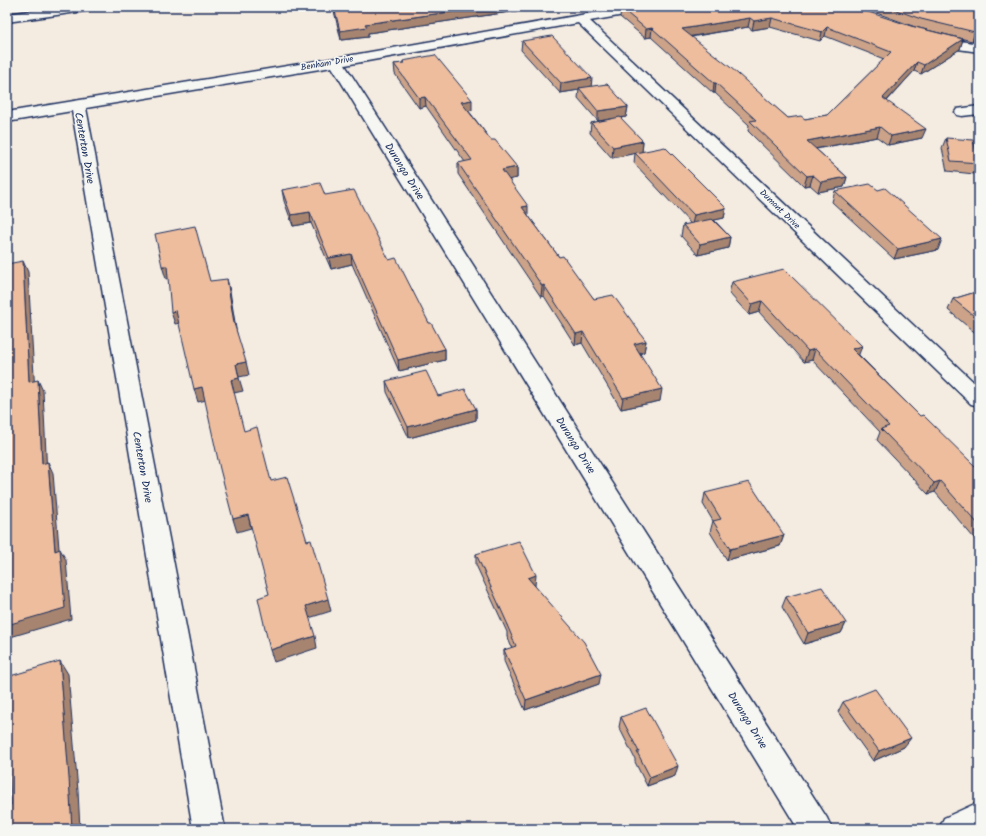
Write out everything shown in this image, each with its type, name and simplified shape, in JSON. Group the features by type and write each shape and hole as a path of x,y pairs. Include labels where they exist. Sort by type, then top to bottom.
{"street":[{"path":"7,18 85,7"},
{"name":"Benham Drive","path":"7,117 336,62 647,7"},
{"name":"Dumont Drive","path":"581,19 979,399"},
{"path":"921,34 958,45 979,48"},
{"name":"Durango Drive","path":"336,62 816,829"},
{"name":"Centerton Drive","path":"78,105 209,829"},
{"path":"962,112 979,110"},
{"path":"955,829 979,818"}],"building":[{"path":"334,7 484,7 365,24 367,27 340,31"},
{"path":"853,7 911,26 963,39 924,65 917,62 883,98 926,129 891,136 880,127 807,141 847,177 821,182 813,175 807,176 750,121 756,120 716,83 714,83 652,28 646,29 621,8","holes":["750,18 754,21 772,18 822,32 827,27 891,52 827,115 805,119 801,116 788,118 730,67 682,29"]},
{"path":"888,7 973,7 979,9 979,29 975,32 921,19"},
{"path":"552,36 592,78 561,83 522,41"},
{"path":"435,55 472,100 461,102 491,140 495,140 517,167 502,170 528,206 522,207 559,257 563,256 594,299 613,295 646,341 634,344 662,389 623,398 583,332 576,334 544,285 542,286 458,163 472,160 425,97 419,98 394,64"},
{"path":"607,84 628,107 598,111 579,88"},
{"path":"620,117 643,141 613,147 591,123"},
{"path":"946,138 973,140 979,163 951,161"},
{"path":"665,147 726,208 694,215 635,153"},
{"path":"320,183 325,195 354,190 389,260 396,258 429,323 431,323 445,349 398,360 351,254 329,258 310,212 291,215 282,190"},
{"path":"870,184 878,190 885,188 942,239 898,249 835,191"},
{"path":"712,219 730,237 700,244 683,225"},
{"path":"195,226 210,281 227,279 234,323 246,362 236,364 239,378 231,380 244,431 257,427 271,481 287,477 307,541 311,540 328,599 306,606 315,636 270,650 258,598 269,594 248,515 233,519 220,469 202,387 194,389 176,311 171,312 167,266 162,266 155,234"},
{"path":"23,261 29,382 38,380 42,464 48,462 55,551 60,549 65,608 7,625 7,563 9,563 7,518 7,264"},
{"path":"784,269 862,346 852,349 920,416 923,415 979,470 979,525 940,481 934,483 881,429 889,426 815,349 808,351 762,301 752,304 732,282"},
{"path":"979,291 979,320 953,299"},
{"path":"426,371 438,396 465,389 476,409 408,427 386,381"},
{"path":"749,482 784,535 730,549 713,521 721,519 705,493"},
{"path":"519,541 536,575 528,578 584,642 601,674 526,700 504,650 516,646 476,554"},
{"path":"822,587 846,623 808,633 786,597"},
{"path":"60,661 72,829 7,829 7,806 11,805 7,677"},
{"path":"875,689 911,738 879,751 843,702"},
{"path":"646,708 678,766 650,777 621,717"}]}
